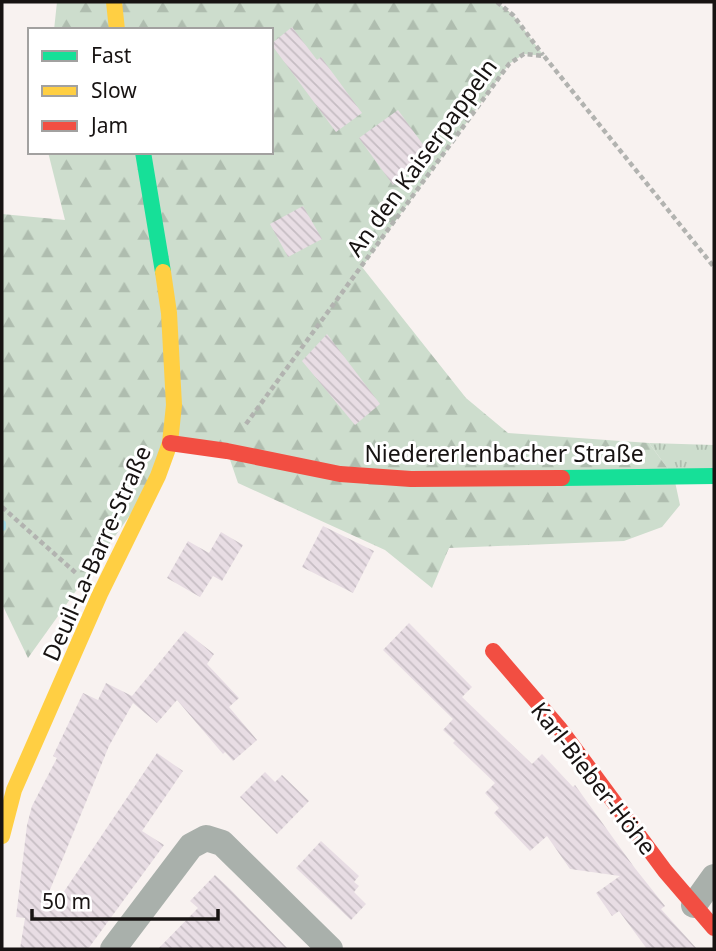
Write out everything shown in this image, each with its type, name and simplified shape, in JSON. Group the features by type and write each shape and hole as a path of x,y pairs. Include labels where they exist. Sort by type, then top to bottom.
{"street":[{"path":"114,2 117,28"},
{"name":"Deuil-La-Barre-Straße","path":"2,836 14,790 100,594 158,476 170,443 174,405 169,313 143,154"},
{"name":"Niedererlenbacher Straße","path":"170,443 227,451 340,474 411,479 714,476"},
{"name":"Karl-Bieber-Höhe","path":"492,651 560,729 665,871 714,928"},
{"path":"113,949 191,846 206,838 222,843 330,949"},
{"path":"694,905 714,877"}],"path":[{"path":"497,2 513,16 714,267"},
{"name":"An den Kaiserpappeln","path":"227,451 509,64 524,54 544,56"},
{"path":"2,507 100,594"}],"green space":[{"path":"57,2 497,2 513,15 544,56 524,54 509,64 362,267 466,398 508,433 649,443 674,477 680,505 662,527 624,541 449,548 432,588 385,550 238,483 227,451 170,443 158,476 28,658 2,604 2,214 65,220 48,154 273,154 273,28 54,28"},
{"path":"649,443 714,445 714,476 674,477"}],"building":[{"path":"292,27 317,60 321,57 362,113 336,132 273,47 273,42"},
{"path":"398,110 432,157 393,185 359,138"},
{"path":"303,206 322,239 288,257 270,224"},
{"path":"327,334 380,404 355,425 302,361"},
{"path":"323,526 374,551 353,593 302,567"},
{"path":"221,532 243,545 222,581 213,576 200,597 167,578 188,541 209,553"},
{"path":"409,623 472,687 462,697 532,764 542,754 573,787 575,785 665,906 661,909 697,949 647,949 619,911 612,916 596,893 620,876 570,869 547,836 530,851 494,813 499,808 485,793 495,783 443,730 453,719 383,650"},
{"path":"185,631 214,654 207,664 239,698 229,707 257,740 233,761 225,752 223,754 177,700 157,723 133,703 109,746 47,897 57,902 157,753 183,771 142,831 164,845 88,949 20,949 25,918 16,917 27,825 32,806 57,758 53,756 83,693 98,700 106,683 132,696"},
{"path":"265,772 275,782 282,775 309,801 277,834 240,797"},
{"path":"321,841 359,876 354,882 359,886 354,892 366,904 351,920 296,868"},
{"path":"215,875 288,949 158,949 198,908 190,901"}],"traffic: fast":[{"path":"143,154 163,272"},
{"path":"562,478 714,476"}],"traffic: slow":[{"path":"114,2 117,28"},
{"path":"2,836 14,790 100,594 158,476 170,443 174,405 169,313 163,272"}],"traffic: jam":[{"path":"170,443 227,451 340,474 411,479 562,478"},
{"path":"493,651 560,729 665,871 714,928"}]}
